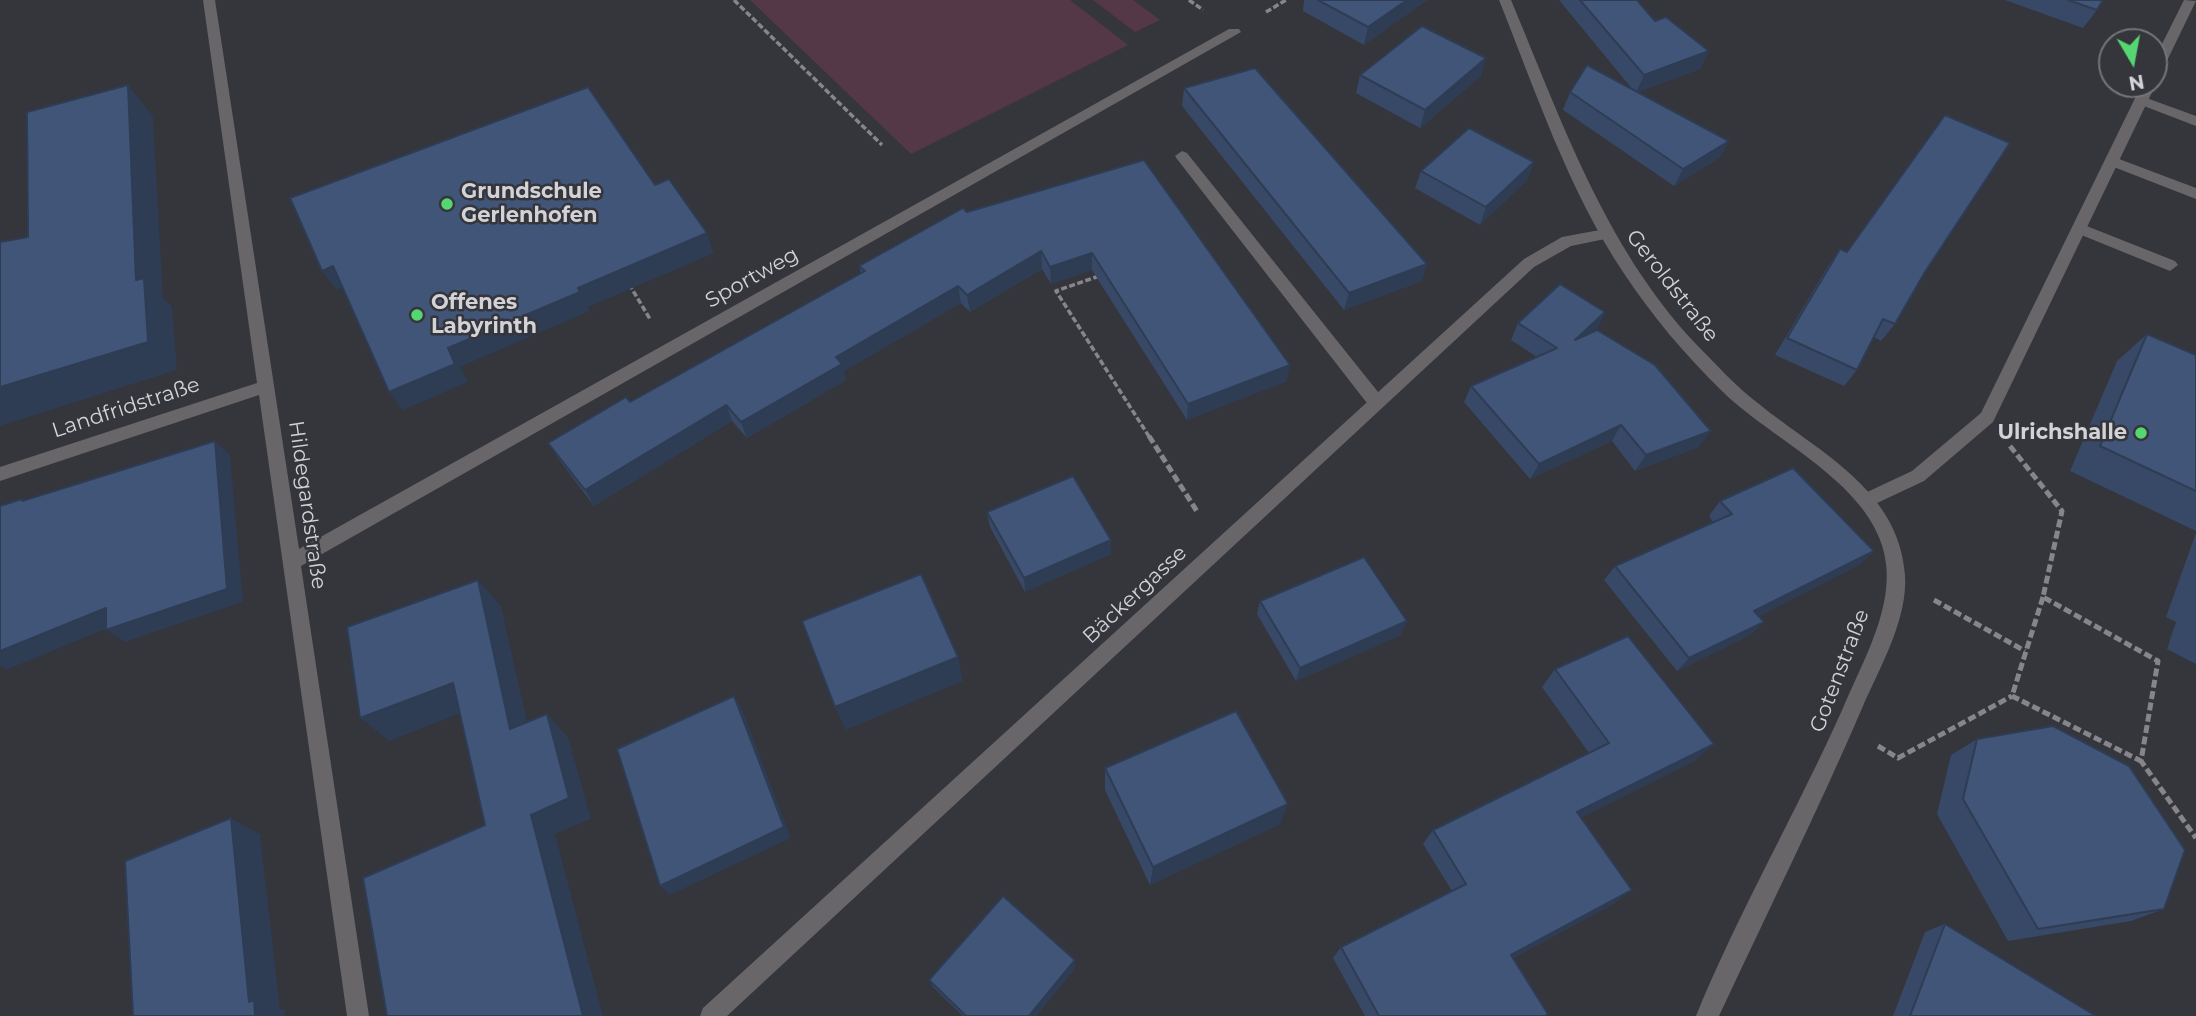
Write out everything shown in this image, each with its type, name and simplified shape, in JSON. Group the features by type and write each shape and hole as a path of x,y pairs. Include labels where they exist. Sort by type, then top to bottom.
{"street":[{"name":"Hildegardstraße","path":"209,0 358,1016"},
{"name":"Geroldstraße","path":"1505,0 1605,234 1632,274 1684,341 1751,408 1869,499"},
{"path":"2168,45 2190,0"},
{"name":"Sportweg","path":"292,562 1234,32"},
{"path":"1869,499 1918,476 1987,418 2141,100 2196,121"},
{"path":"1182,156 1377,402"},
{"path":"2111,161 2196,194"},
{"path":"2079,228 2170,265"},
{"name":"Bäckergasse","path":"711,1016 1529,263 1567,241 1605,234"},
{"name":"Landfridstraße","path":"0,474 267,386"},
{"name":"Gotenstraße","path":"1707,1016 1844,727 1883,636 1896,578 1886,527 1869,499"}],"path":[{"path":"734,0 882,145"},
{"path":"1107,273 1056,291 1220,547"},
{"path":"625,278 668,350"},
{"path":"1844,727 1898,758 2012,696 2043,597 2062,511 1987,418"},
{"path":"1896,578 2025,651"},
{"path":"2043,597 2158,661 2141,761"},
{"path":"2012,696 2141,761 2196,838"}],"shaded area":[{"path":"750,0 1070,0 1128,45 911,154"},
{"path":"1093,0 1133,0 1160,20 1135,32"}],"building":[{"path":"1318,0 1407,0 1368,27"},
{"path":"1580,0 1637,0 1655,21 1666,17 1709,51 1644,75"},
{"path":"2068,0 2103,0 2097,10"},
{"path":"1422,26 1486,58 1425,110 1360,75"},
{"path":"1587,65 1729,141 1683,169 1570,92"},
{"path":"1255,68 1427,264 1349,293 1184,88"},
{"path":"128,85 136,280 144,278 148,342 0,387 0,242 28,237 27,112"},
{"path":"588,87 655,185 669,179 707,233 578,288 580,292 448,348 455,364 389,392 333,266 322,271 290,198"},
{"path":"1945,115 2010,143 1925,272 1895,324 1883,319 1857,370 1787,338 1840,249 1847,252"},
{"path":"1469,128 1534,162 1486,207 1421,171"},
{"path":"1144,160 1290,365 1188,404 1092,253 1050,267 1041,251 967,295 958,286 836,357 842,364 741,422 726,405 585,490 548,443 626,397 630,402 865,271 859,266 963,208 967,212"},
{"path":"1560,284 1605,312 1575,340 1597,330 1655,365 1711,431 1646,455 1621,425 1539,464 1471,386 1557,348 1518,323"},
{"path":"2147,334 2196,355 2196,491 2100,446"},
{"path":"215,441 227,589 106,630 106,608 0,651 0,506"},
{"path":"1793,468 1874,551 1754,611 1764,622 1689,658 1615,566 1732,514 1720,501"},
{"path":"1073,476 1111,540 1024,578 987,512"},
{"path":"1364,557 1407,621 1300,668 1260,601"},
{"path":"921,574 958,657 835,707 802,621"},
{"path":"478,580 510,729 547,714 569,798 531,815 583,1016 387,1016 363,878 485,825 453,683 360,718 347,627"},
{"path":"1628,636 1714,744 1577,812 1632,890 1511,955 1548,1014 1545,1016 1379,1016 1341,947 1466,884 1433,830 1609,743 1555,669"},
{"path":"734,696 784,827 660,886 617,749"},
{"path":"1236,711 1288,804 1153,867 1105,768"},
{"path":"2053,726 2129,766 2185,850 2164,909 2038,929 1963,799 1977,739"},
{"path":"231,818 249,1002 254,1000 255,1016 133,1016 125,861"},
{"path":"1003,896 1075,960 1029,1016 966,1016 929,980"},
{"path":"1945,924 2096,1016 1910,1016"}],"place":[{"name":"Grundschule Gerlenhofen","path":"447,204"},
{"name":"Offenes Labyrinth","path":"417,315"},
{"name":"Ulrichshalle","path":"2141,433"}]}
